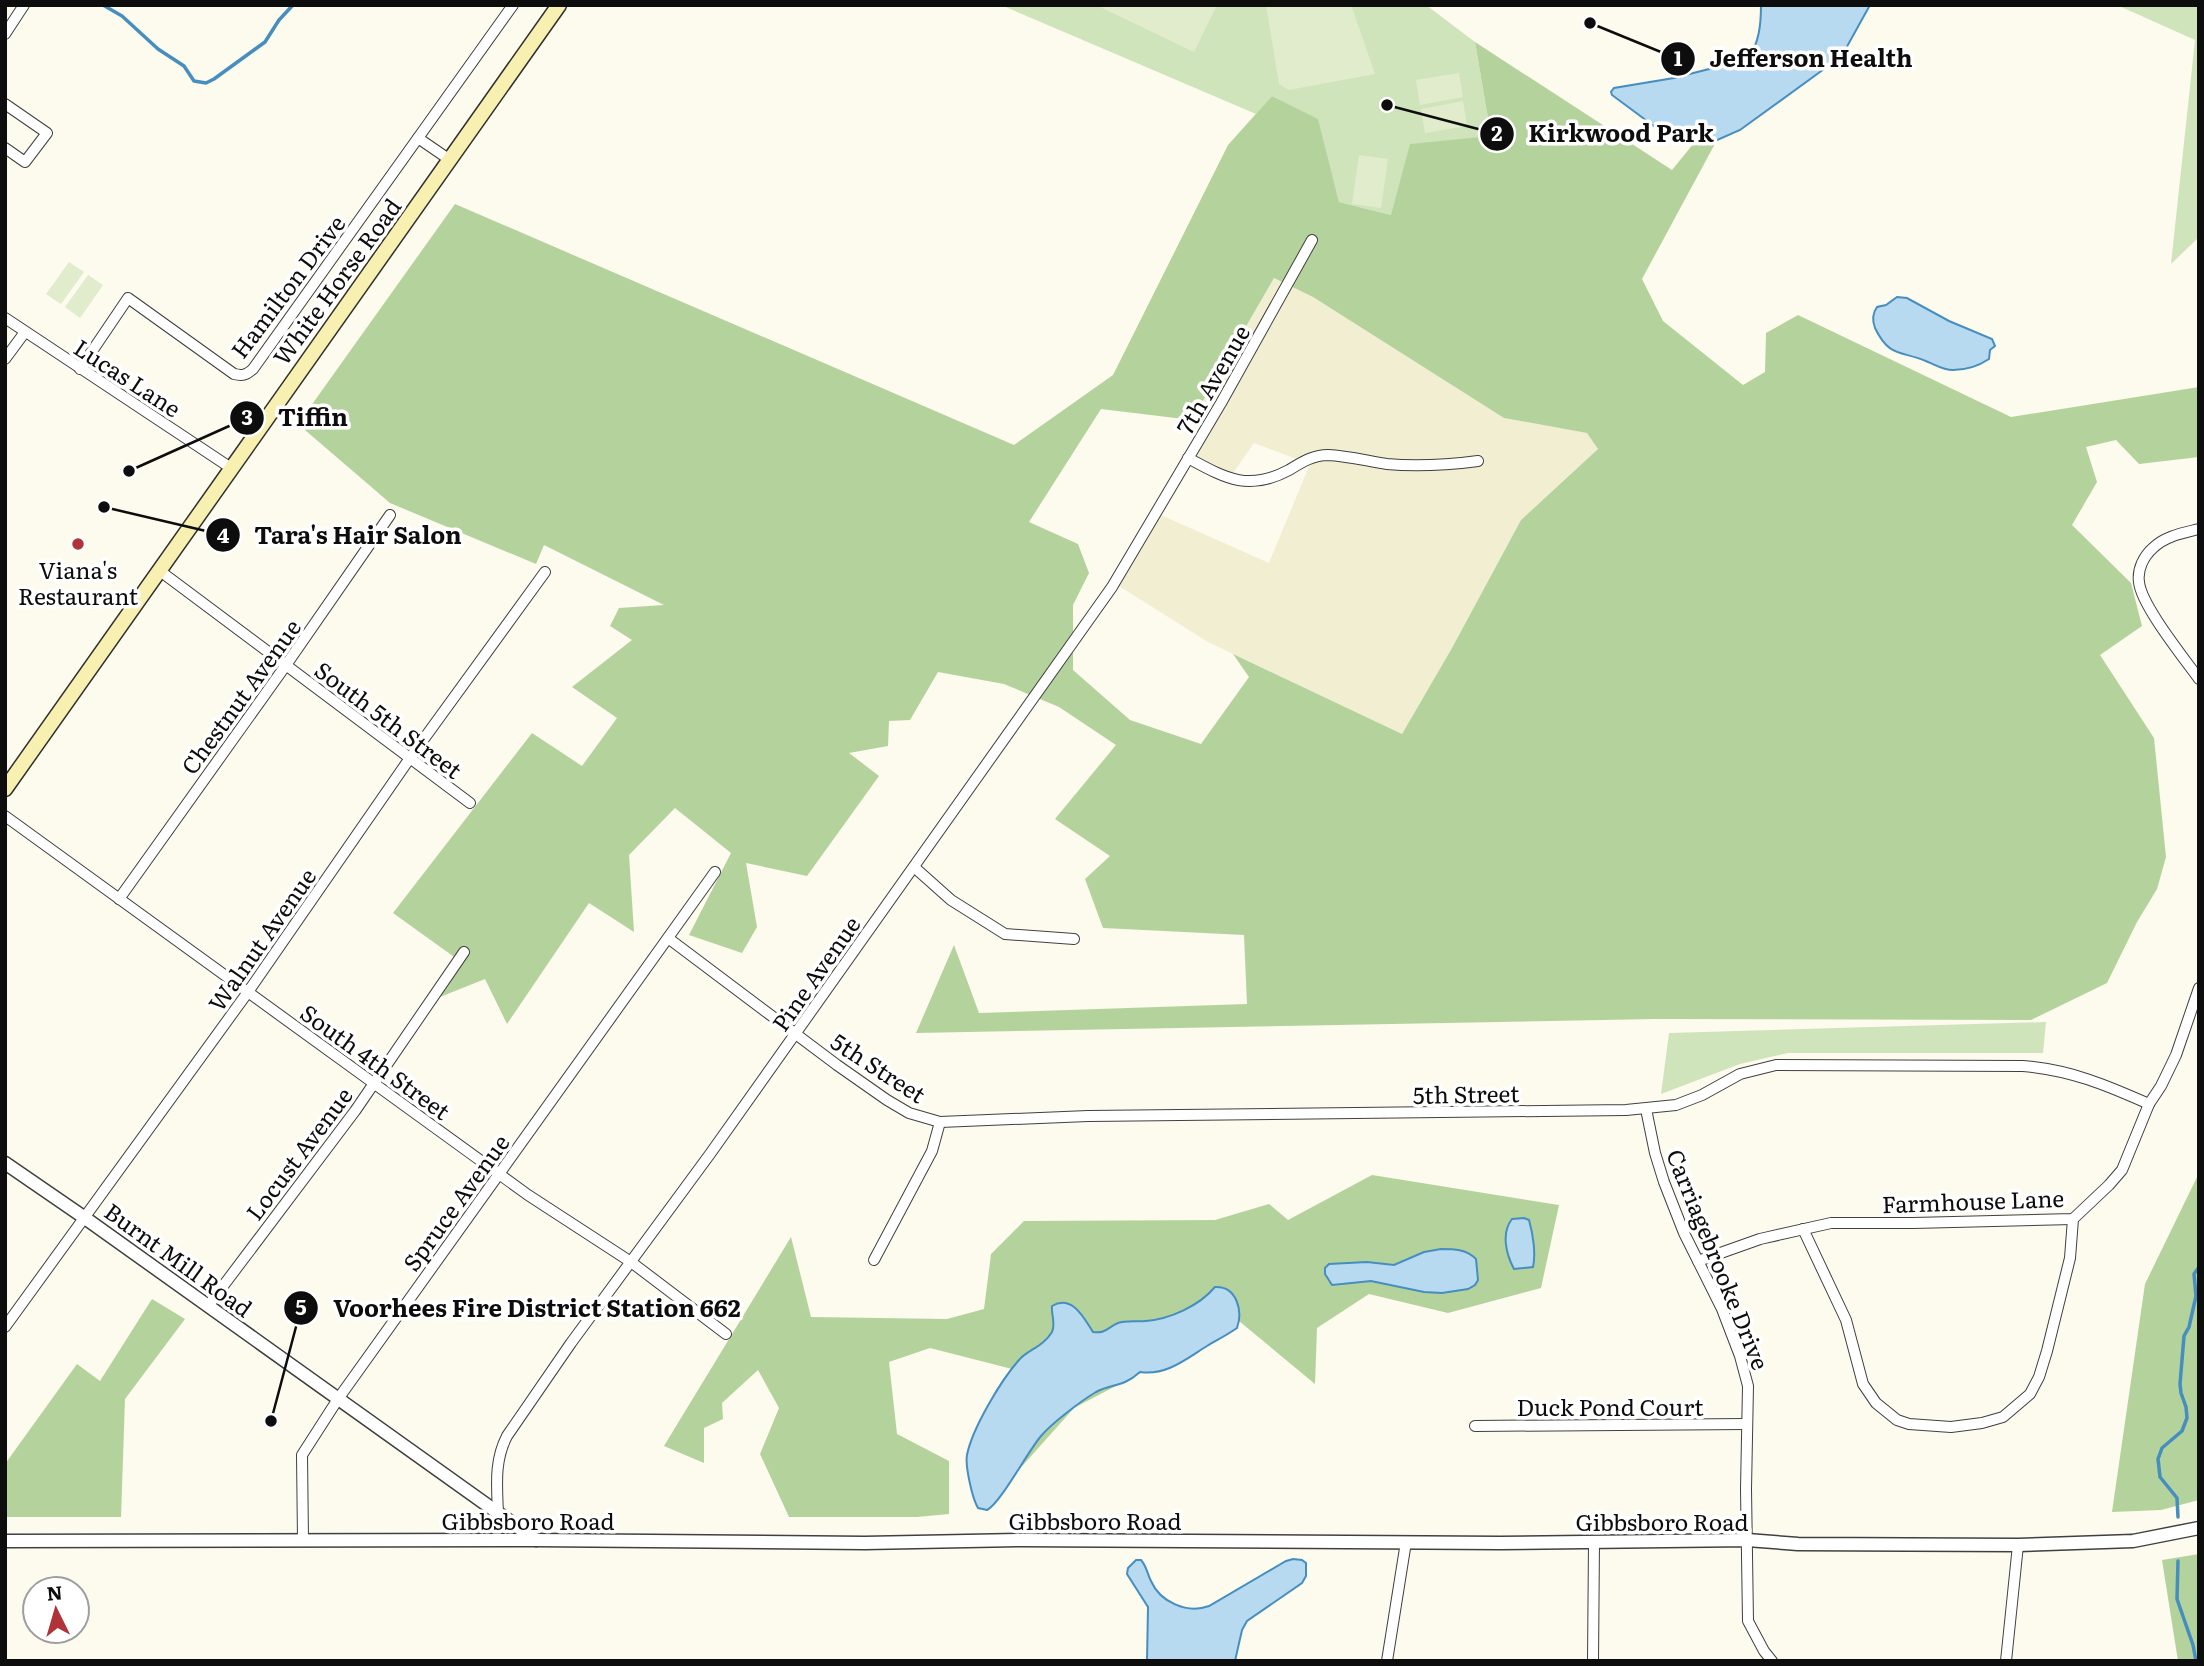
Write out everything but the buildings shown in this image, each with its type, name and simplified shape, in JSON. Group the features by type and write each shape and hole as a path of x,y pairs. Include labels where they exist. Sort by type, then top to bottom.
{"main road":[{"name":"White Horse Road","path":"5,789 559,5"}],"street":[{"path":"5,34 24,5"},
{"name":"Hamilton Drive","path":"80,369 128,298 234,374 241,376 253,369 513,5"},
{"path":"5,104 47,133 25,162 5,148"},
{"path":"418,138 450,160"},
{"name":"7th Avenue","path":"1312,240 1188,458 1223,477 1247,481 1277,476 1314,456 1330,455 1430,467 1478,461"},
{"name":"Lucas Lane","path":"5,318 231,468"},
{"path":"5,359 25,332"},
{"name":"Pine Avenue","path":"498,1514 496,1473 503,1443 571,1343 796,1033 1112,587 1188,458"},
{"name":"Chestnut Avenue","path":"119,899 390,515"},
{"path":"2199,529 2175,536 2153,548 2138,571 2139,584 2146,600 2199,679"},
{"path":"160,571 286,666"},
{"name":"Walnut Avenue","path":"5,1327 248,992 410,758 545,572"},
{"name":"South 5th Street","path":"286,666 470,803"},
{"name":"South 4th Street","path":"5,816 528,1195 631,1262 726,1335"},
{"path":"914,867 951,900 1005,934 1074,939"},
{"name":"Spruce Avenue","path":"303,1540 302,1455 338,1399 715,872"},
{"path":"668,938 796,1033"},
{"name":"Locust Avenue","path":"208,1306 374,1083 464,952"},
{"name":"Farmhouse Lane","path":"1698,1261 1750,1242 1831,1223 2073,1219 2122,1170 2149,1104 2176,1055 2199,988"},
{"name":"5th Street","path":"796,1033 887,1100 916,1116 940,1122 1088,1116 1646,1109 1676,1105 1702,1095 1740,1073 1776,1065 2050,1068 2102,1083 2149,1104"},
{"name":"Carriagebrooke Drive","path":"1646,1109 1664,1182 1684,1233 1722,1309 1748,1385 1748,1621 1772,1661"},
{"path":"874,1260 932,1151 940,1122"},
{"name":"Burnt Mill Road","path":"5,1163 85,1217 536,1540"},
{"path":"1803,1228 1846,1320 1863,1384 1876,1403 1897,1420 1909,1424 1951,1427 1983,1423 2003,1417 2030,1394 2039,1377 2054,1324 2070,1258 2073,1219"},
{"name":"Duck Pond Court","path":"1475,1426 1746,1424"},
{"name":"Gibbsboro Road","path":"5,1541 1747,1540 1798,1544 2018,1545 2133,1541 2199,1528"},
{"path":"1387,1661 1406,1542"},
{"path":"1593,1661 1594,1542"},
{"path":"2006,1661 2018,1545"}],"shaded area":[{"path":"1274,278 1313,297 1504,418 1588,433 1598,449 1521,520 1402,734 1208,642 1111,581 1154,512 1269,563 1310,464 1254,443 1231,476 1188,455 1204,429 1192,420"}],"green space":[{"path":"1001,5 1426,5 1475,42 1491,136 1391,215 1339,202 1317,119 1272,96 1256,114"},
{"path":"1096,5 1217,5 1194,52"},
{"path":"1266,5 1351,5 1375,74 1289,90 1279,84"},
{"path":"2117,5 2199,5 2199,237 2171,264 2195,40"},
{"path":"1475,42 1672,170 1694,143 1717,140 1642,279 1663,321 1743,385 1765,372 1766,333 1798,315 2011,417 2199,387 2199,457 2139,464 2116,440 2086,447 2097,482 2072,525 2131,583 2142,626 2100,655 2154,738 2166,857 2157,889 2137,922 2107,983 2031,1020 1654,1019 916,1033 954,945 979,1013 1247,1004 1244,935 1103,928 1085,879 1110,856 1055,819 1116,745 1059,707 1004,684 938,672 910,720 889,721 888,746 849,753 879,776 807,876 746,863 757,927 742,953 689,935 731,853 675,808 629,855 634,932 589,903 507,1024 485,979 440,997 457,959 393,913 532,733 582,766 617,718 572,687 632,640 610,626 619,608 664,605 544,545 536,564 390,503 298,424 455,204 1014,445 1113,375 1228,145 1272,96 1318,119 1339,202 1391,215 1410,144 1491,136","holes":["1274,278 1313,297 1504,418 1587,433 1598,449 1521,520 1402,734 1233,654 1249,677 1201,744 1130,720 1073,670 1073,605 1089,573 1078,544 1029,522 1101,409 1192,420"]},
{"path":"1459,73 1463,97 1420,105 1416,80"},
{"path":"1463,101 1467,126 1425,133 1421,109"},
{"path":"1359,155 1388,159 1381,208 1352,204"},
{"path":"69,262 84,272 61,304 46,294"},
{"path":"88,275 103,285 80,318 65,307"},
{"path":"2046,1022 2043,1053 1788,1053 1740,1064 1661,1094 1669,1033"},
{"path":"2199,1173 2199,1500 2161,1510 2112,1512 2145,1284"},
{"path":"1372,1175 1559,1205 1541,1288 1448,1313 1369,1294 1317,1328 1315,1384 1239,1321 1074,1408 983,1510 966,1456 1012,1369 930,1348 889,1362 897,1434 949,1461 949,1514 917,1517 789,1517 760,1454 779,1408 758,1370 722,1403 723,1419 704,1428 704,1463 664,1446 791,1237 811,1317 947,1319 984,1309 991,1254 1024,1221 1215,1220 1269,1204 1288,1220"},
{"path":"152,1299 185,1319 125,1399 121,1517 5,1517 5,1464 77,1364 100,1381"},
{"path":"2199,1554 2199,1661 2178,1661 2162,1560"}],"water":[{"path":"1761,5 1870,5 1844,52 1835,61 1740,130 1715,141 1674,141 1612,95 1614,88 1674,78 1748,59 1759,34"},
{"path":"1897,297 1907,298 1949,321 1992,339 1995,346 1990,350 1989,359 1972,367 1949,370 1897,352 1886,345 1875,328 1874,312 1877,307 1886,305"},
{"path":"1512,1219 1529,1220 1532,1231 1533,1267 1514,1269 1507,1250 1507,1231"},
{"path":"1441,1249 1464,1251 1476,1259 1478,1280 1475,1285 1468,1289 1442,1293 1424,1292 1371,1281 1332,1285 1325,1274 1325,1268 1329,1264 1367,1262 1394,1265 1424,1252"},
{"path":"1215,1287 1229,1291 1237,1301 1237,1328 1167,1369 1140,1372 1128,1381 1102,1389 1083,1401 1041,1436 993,1506 987,1510 978,1508 967,1466 970,1444 988,1405 1012,1369 1052,1332 1052,1306 1059,1303 1071,1305 1077,1309 1093,1332 1101,1332 1121,1322 1155,1320 1174,1314 1192,1306"},
{"path":"1293,1559 1306,1563 1306,1576 1302,1583 1247,1621 1242,1630 1235,1661 1147,1661 1148,1607 1127,1574 1128,1568 1136,1560 1141,1560 1161,1595 1183,1607 1201,1608"}],"waterway":[{"path":"103,5 122,16 158,49 184,66 194,81 206,83 265,42 279,20 293,5"},
{"path":"2178,1517 2177,1498 2160,1477 2158,1459 2162,1448 2182,1431 2187,1418 2180,1384 2184,1336 2189,1327 2196,1296 2194,1274 2199,1267"},
{"path":"2178,1561 2177,1599 2196,1661"}],"place":[{"name":"Jefferson Health","path":"1590,23"},
{"name":"Kirkwood Park","path":"1387,105"},
{"name":"Tiffin","path":"129,471"},
{"name":"Tara's Hair Salon","path":"104,507"},
{"name":"Viana's Restaurant","path":"78,544"},
{"name":"Voorhees Fire District Station 662","path":"271,1421"}]}
